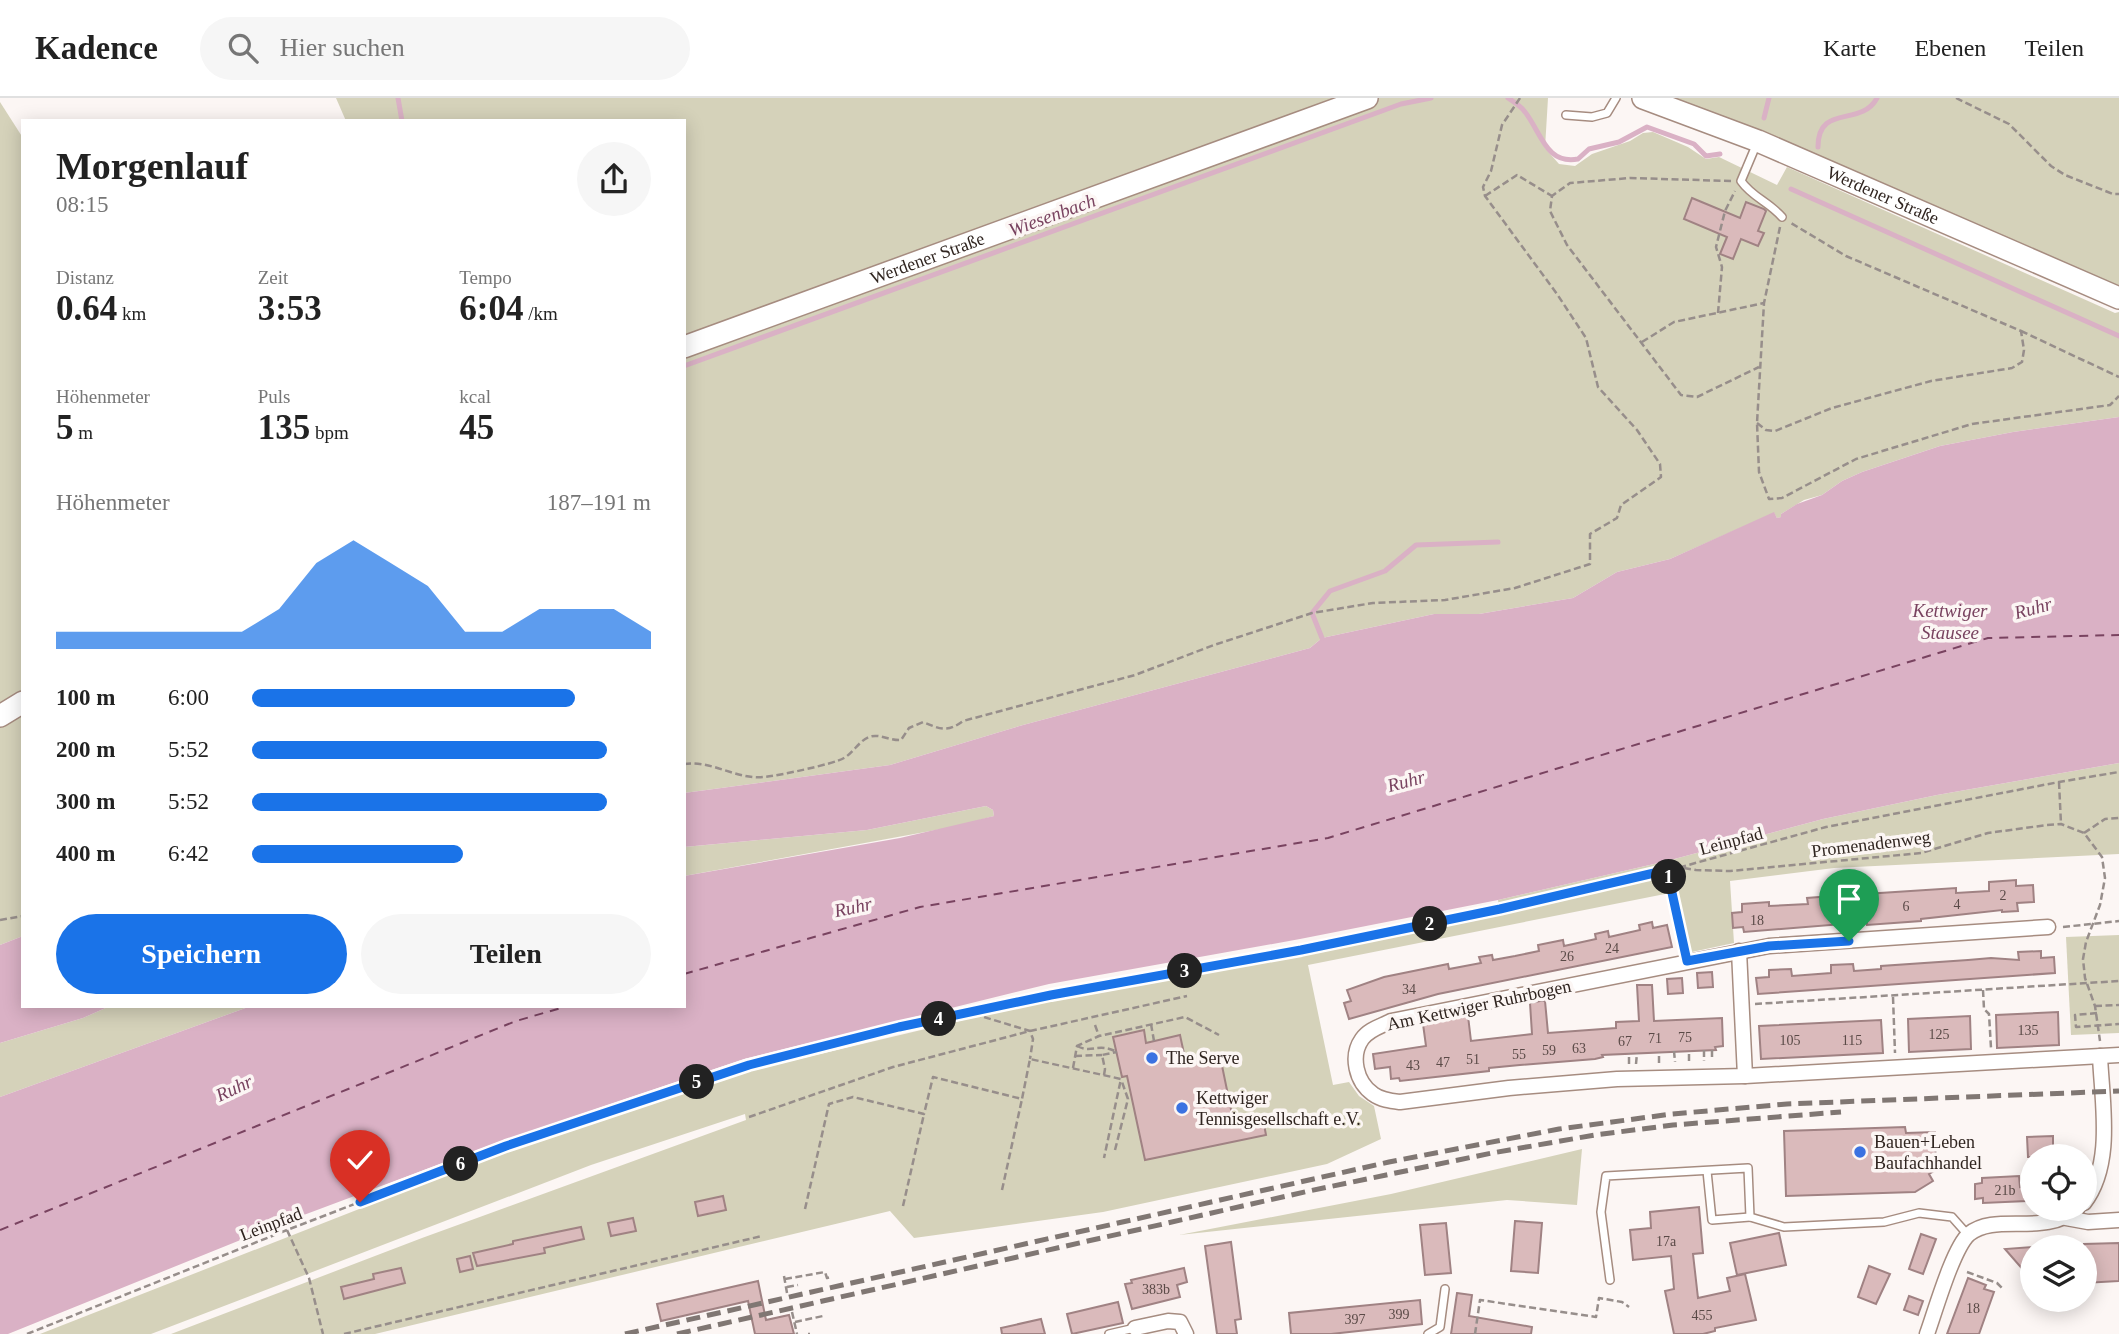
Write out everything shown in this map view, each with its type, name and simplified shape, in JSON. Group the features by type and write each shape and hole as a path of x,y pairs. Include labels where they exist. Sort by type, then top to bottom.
{"main road":[{"name":"Werdener Straße","path":"686,346 1367,98"},
{"name":"Werdener Straße","path":"1643,98 1758,141 2119,298"},
{"path":"0,716 21,703"}],"street":[{"name":"Am Kettwiger Ruhrbogen","path":"2048,927 1769,946 1391,1021 1370,1031 1362,1039 1355,1054 1357,1073 1372,1094 1384,1100 1400,1102 1592,1081 1745,1076 2119,1055"},
{"path":"1738,951 1745,1076"},
{"path":"2097,1182 2102,1164 2100,1056"},
{"path":"2086,1221 2119,1220"},
{"path":"1927,1334 1958,1249 1968,1235 1982,1228 2046,1224 2054,1221"},
{"path":"1135,1328 1168,1321 1180,1322 1186,1334"}],"lane":[{"path":"1566,115 1592,117 1607,113 1616,98"},
{"path":"1758,141 1741,181 1750,194 1772,206 1782,217"},
{"path":"1610,1280 1601,1212 1606,1176 1748,1168 1750,1217"},
{"path":"1707,1171 1712,1220 1750,1217 1784,1227 1884,1222 1919,1213 1952,1217 1968,1235"},
{"path":"1428,1334 1440,1327 1445,1289"},
{"path":"1109,1334 1135,1328"}],"path":[{"path":"686,764 697,762 762,778 785,773 843,759 868,737 901,740 909,728 923,722 942,729 953,728 963,721 1135,675 1311,613 1373,603 1445,600 1515,588 1590,564 1590,534 1617,518 1621,505 1661,477 1660,464 1637,430 1598,387 1586,338 1558,294 1485,196 1483,187 1491,171 1502,125 1520,98"},
{"path":"1956,98 2009,124 2051,166 2065,175 2119,194"},
{"path":"1485,196 1517,175 1552,196"},
{"path":"1718,313 1722,267 1716,247 1725,211 1741,181 1618,179 1570,183 1552,196 1550,211 1567,245 1681,395 1697,397 1759,367"},
{"path":"2119,377 2021,331 1846,256 1782,217 1764,303 1759,367 1759,472 1769,499 1782,498 1856,459 1972,424 2110,405 2119,396"},
{"path":"1642,343 1674,322 1764,303"},
{"path":"1757,423 1766,430 1775,431 1832,408 1931,381 2012,368 2022,362 2024,350 2021,331"},
{"name":"Leinpfad","path":"27,1334 506,1146 749,1065 899,1027 1051,995 1301,950 1500,909 1681,867 1826,827 2119,772"},
{"path":"2059,782 2061,824 2084,833 2096,847 2104,865 2104,891 2083,959 2087,984 2097,1013 2099,1035"},
{"path":"2084,833 2105,820 2119,818"},
{"name":"Promenadenweg","path":"1681,867 1730,871 1905,855 1937,849 1987,833 2061,824"},
{"path":"1667,870 1687,961"},
{"path":"0,920 21,916"},
{"path":"2048,927 2119,921"},
{"path":"1741,1005 2119,981"},
{"path":"1983,990 1984,1009 1989,1014 1991,1045"},
{"path":"749,1117 893,1067 1030,1031 1187,996"},
{"path":"1893,997 1895,1068"},
{"path":"2095,1006 2119,1005"},
{"path":"971,1013 1030,1031"},
{"path":"2097,1013 2075,1015 2076,1027 2119,1024"},
{"path":"1077,1046 1099,1036 1185,1017 1219,1035"},
{"path":"1151,1024 1154,1041"},
{"path":"1096,1025 1099,1036"},
{"path":"1002,1190 1030,1059 1030,1031"},
{"path":"1075,1056 1117,1052 1105,1046 1085,1049 1077,1046"},
{"path":"1073,1068 1077,1046"},
{"path":"1102,1055 1104,1075"},
{"path":"1030,1059 1121,1079"},
{"path":"903,1206 933,1077 1022,1099"},
{"path":"1115,1150 1128,1099 1121,1079"},
{"path":"1104,1158 1121,1079"},
{"path":"805,1209 829,1104 853,1097 924,1114"},
{"path":"287,1230 309,1278 323,1334"},
{"path":"344,1334 762,1236"},
{"path":"787,1293 784,1278 825,1272 827,1278 831,1278"},
{"path":"1967,1272 1997,1283 2004,1290"},
{"path":"786,1287 798,1285"},
{"path":"1475,1334 1480,1300 1596,1317 1600,1298 1622,1302 1629,1307"},
{"path":"792,1312 797,1334"},
{"path":"795,1322 823,1316"}],"shaded area":[{"path":"336,98 1548,98 1545,148 1559,164 1575,166 1592,154 1630,141 1643,133 1653,132 1688,147 1706,159 1719,157 1777,185 1787,167 2115,313 2119,312 2119,417 2013,432 1940,446 1862,472 1842,481 1822,495 1804,500 1781,514 1782,517 1777,518 1774,513 1670,559 1617,572 1573,598 1479,614 1434,614 1322,638 1310,648 1023,725 890,765 686,793 686,351 1047,205 686,334 686,119 345,119"},
{"path":"1650,98 2119,98 2119,294"},
{"path":"0,102 21,135 21,693 0,705"},
{"path":"21,714 21,937 0,945 0,727"},
{"path":"2119,763 2119,854 1834,868 1730,881 1734,943 1687,953 1675,892 1308,965 1333,1085 1349,1082 1359,1096 1374,1106 1381,1139 1327,1164 1103,1212 914,1238 890,1211 375,1334 171,1334 422,1238 746,1120 745,1114 591,1165 151,1334 40,1334 507,1151 752,1070 1052,999 1461,923 1500,913 1498,900 1667,861 1823,819 1937,795"},
{"path":"986,806 993,810 994,816 958,826 686,876 686,847 867,830"},
{"path":"2119,935 2119,1033 2071,1035 2066,937"},
{"path":"106,1008 245,1008 0,1097 0,1043 83,1018"},
{"path":"1582,1149 1577,1205 1507,1200 1179,1235 1391,1194"}],"water":[{"name":"Kettwiger Stausee","path":"2119,417 2119,763 1937,795 1823,819 1667,861 1498,900 1049,984 744,1059 504,1140 285,1222 8,1334 0,1334 0,1097 245,1008 686,1008 686,876 900,838 994,816 993,810 986,806 867,830 686,847 686,793 890,765 1023,725 1310,648 1322,638 1434,614 1479,614 1573,598 1617,572 1670,559 1774,512 1777,518 1781,517 1781,514 1797,504 1822,495 1842,481 1862,472 1940,446 2013,432"},
{"path":"21,937 21,1008 106,1008 83,1018 0,1043 0,945"}],"building":[{"path":"1692,198 1740,218 1746,202 1764,209 1766,211 1758,231 1764,233 1758,246 1741,239 1733,259 1720,254 1727,237 1684,219"},
{"path":"2016,880 2016,886 2033,885 2034,902 2017,903 2018,911 2002,910 1867,925 1867,922 1744,932 1743,927 1733,928 1732,913 1742,912 1742,904 1808,904 1807,898 1832,896 1833,902 1865,900 1865,894 1956,888 1956,893 1989,891 1989,882"},
{"path":"1652,922 1653,928 1667,925 1672,947 1438,994 1349,1019 1344,1003 1351,1001 1347,990 1384,977 1448,964 1449,969 1481,963 1479,957 1492,955 1493,960 1515,956 1539,951 1538,945 1563,940 1564,946 1596,939 1595,934 1608,931 1609,937 1640,930 1639,925"},
{"path":"2041,951 2041,958 2054,957 2055,973 1758,994 1756,978 1769,977 1769,970 1791,969 1792,976 1831,973 1831,965 1853,964 1854,971 1881,969 1881,966 1991,958 2019,960 2018,952"},
{"path":"1712,972 1713,987 1698,988 1697,973"},
{"path":"1682,978 1683,993 1668,994 1667,979"},
{"path":"1637,985 1652,985 1654,1021 1722,1018 1723,1046 1715,1047 1716,1050 1602,1055 1603,1057 1595,1059 1489,1068 1489,1071 1400,1081 1399,1078 1391,1079 1390,1067 1375,1069 1373,1054 1426,1046 1423,1024 1468,1016 1471,1041 1532,1034 1530,1003 1540,1001 1545,1001 1548,1033 1616,1028 1616,1022 1639,1021"},
{"path":"2058,1012 2059,1045 1997,1048 1996,1015"},
{"path":"1970,1016 1971,1049 1909,1052 1908,1019"},
{"path":"1881,1020 1883,1053 1761,1059 1759,1026"},
{"name":"Kettwiger Tennisgesellschaft e.V.","path":"1144,1030 1146,1043 1180,1035 1186,1063 1220,1056 1234,1124 1263,1119 1266,1135 1145,1160 1127,1076 1122,1077 1113,1037"},
{"name":"Bauen+Leben Baufachhandel","path":"1905,1127 1906,1133 1935,1132 1936,1170 1929,1174 1933,1181 1915,1192 1786,1196 1784,1131"},
{"path":"2053,1136 2053,1144 2027,1144 2027,1137"},
{"path":"2019,1176 2020,1201 1983,1203 1983,1198 1975,1199 1975,1184 1982,1183 1982,1178"},
{"path":"723,1196 726,1210 698,1216 695,1202"},
{"path":"1699,1207 1703,1253 1693,1254 1698,1298 1730,1291 1727,1278 1745,1274 1756,1320 1715,1328 1715,1331 1703,1334 1674,1334 1665,1291 1674,1289 1671,1256 1633,1260 1630,1230 1651,1228 1650,1212"},
{"path":"633,1218 636,1231 611,1236 608,1223"},
{"path":"1515,1221 1542,1223 1538,1273 1511,1271"},
{"path":"1446,1223 1451,1273 1425,1275 1420,1225"},
{"path":"581,1227 584,1239 544,1248 545,1253 477,1266 473,1253 513,1244 513,1241"},
{"path":"1779,1233 1786,1265 1737,1275 1730,1243"},
{"path":"1921,1234 1936,1239 1923,1274 1909,1269"},
{"path":"1231,1242 1241,1319 1235,1320 1237,1334 1217,1334 1205,1246"},
{"path":"2119,1243 2119,1281 2097,1282 2097,1244"},
{"path":"2020,1248 2020,1266 2005,1249"},
{"path":"470,1256 473,1269 460,1272 457,1259"},
{"path":"1869,1266 1890,1274 1876,1304 1858,1297"},
{"path":"401,1268 405,1283 344,1299 341,1287 374,1279 373,1274"},
{"path":"1184,1268 1187,1282 1177,1285 1180,1297 1132,1309 1125,1284 1132,1283 1131,1280"},
{"path":"1968,1278 1986,1285 1984,1289 1994,1292 1979,1334 1947,1334"},
{"path":"758,1281 766,1320 789,1315 794,1334 755,1334 748,1301 661,1321 657,1304"},
{"path":"1457,1293 1472,1295 1469,1316 1532,1327 1531,1334 1451,1334"},
{"path":"1909,1296 1923,1301 1918,1315 1904,1310"},
{"path":"1420,1300 1422,1324 1331,1334 1291,1334 1289,1313"},
{"path":"1118,1302 1123,1323 1072,1334 1067,1314"},
{"path":"1041,1319 1045,1334 1002,1334 1001,1328"}],"waterway":[{"name":"Wiesenbach","path":"398,98 402,119"},
{"name":"Wiesenbach","path":"686,365 1401,104 1431,98"},
{"path":"1508,98 1531,120 1551,152 1567,160 1578,159 1589,149 1619,142 1647,127 1694,144 1706,156 1720,154"},
{"path":"1764,118 1769,98"},
{"path":"1818,147 1820,133 1825,125 1832,120 1861,112 1870,107 1877,98"},
{"path":"1791,189 2119,336"},
{"path":"1322,638 1312,613 1330,591 1385,571 1416,545 1498,542"}],"ferry route":[{"path":"686,973 920,907 1328,838 1988,638 2119,635"},
{"path":"0,1230 516,1021 561,1008"}],"railway":[{"path":"625,1334 1389,1162 1559,1129 1672,1114 1787,1104 2119,1091"},
{"path":"677,1334 1309,1191 1492,1153 1673,1125 1841,1112"}],"place":[{"name":"The Serve","path":"1152,1058"},
{"name":"Kettwiger Tennisgesellschaft e.V.","path":"1182,1108"},
{"name":"Bauen+Leben Baufachhandel","path":"1860,1152"}],"route":[{"path":"360,1202 506,1146 749,1065 899,1027 1051,995 1301,950 1500,909 1667,870 1687,961 1769,946 1849,941"}],"water label":[{"name":"Ruhr","path":"2033,608"},
{"name":"Ruhr","path":"1406,781"},
{"name":"Ruhr","path":"853,907"},
{"name":"Ruhr","path":"234,1088"}]}
